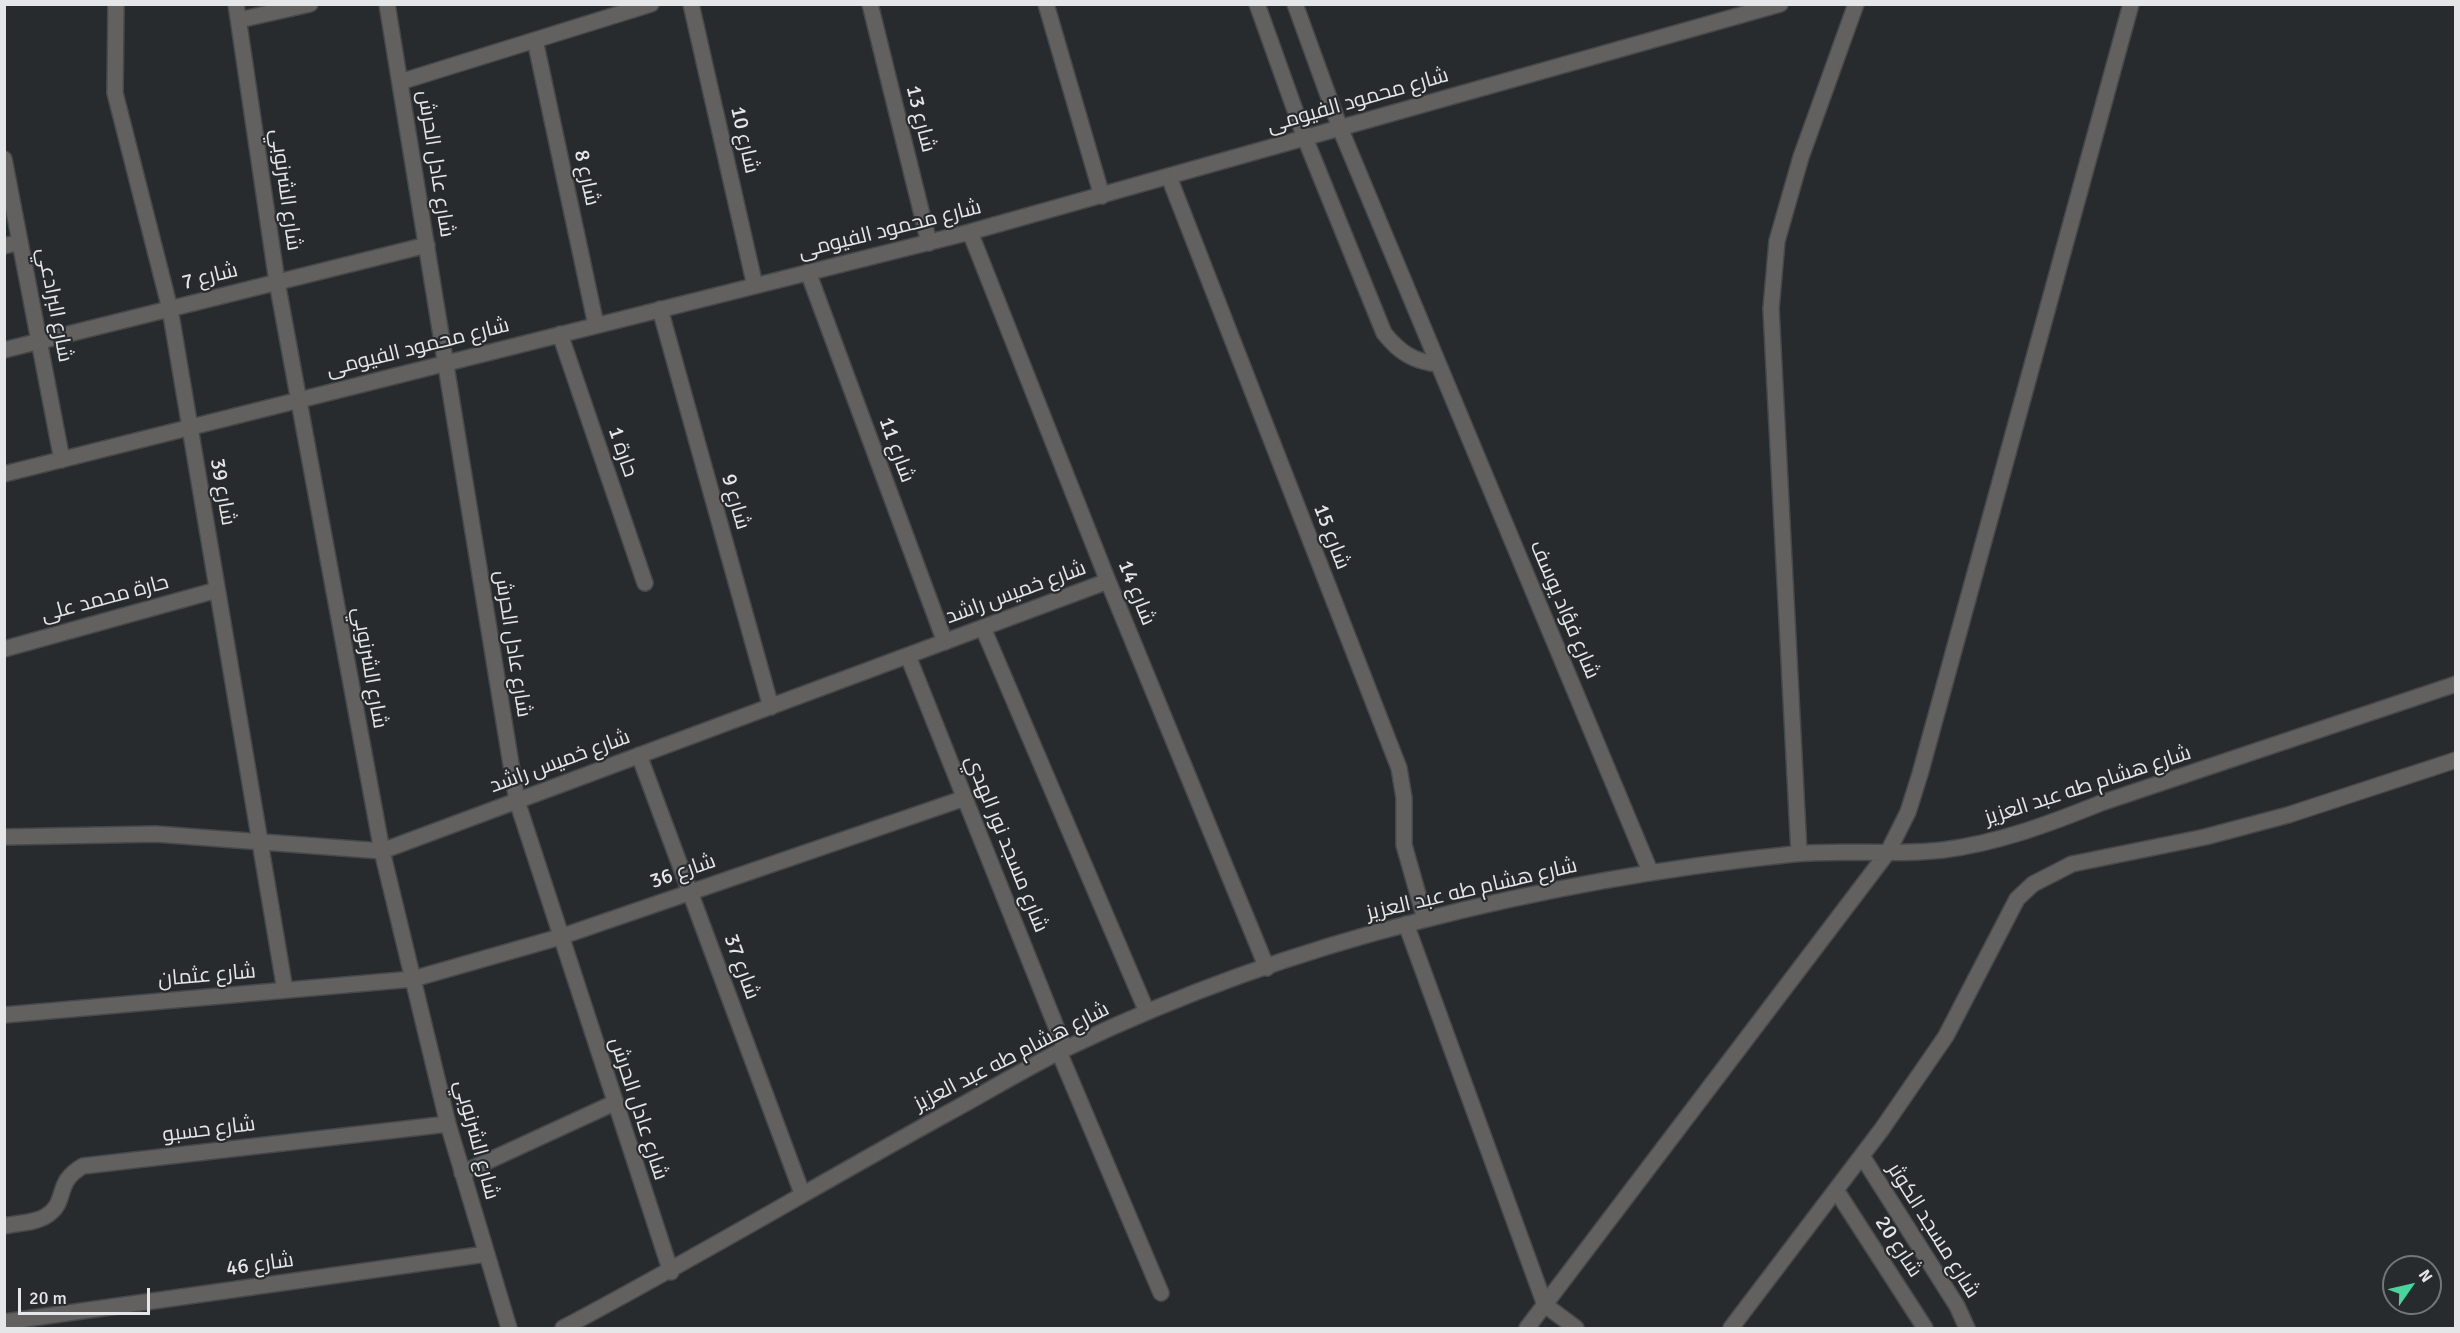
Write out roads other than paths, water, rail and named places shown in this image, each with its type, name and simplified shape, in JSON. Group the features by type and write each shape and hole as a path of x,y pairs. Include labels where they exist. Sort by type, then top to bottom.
{"street":[{"name":"شارع 39","path":"116,4 116,93 170,309 285,990"},
{"path":"238,12 310,4"},
{"name":"شارع عادل الحرش","path":"387,4 517,801 670,1272"},
{"path":"400,82 651,4"},
{"name":"شارع 10","path":"691,4 755,286"},
{"name":"شارع 13","path":"870,4 929,243"},
{"path":"1046,4 1102,196"},
{"path":"1257,4 1305,138 1384,333 1396,348 1412,358 1438,364"},
{"name":"شارع فؤاد يوسف","path":"1295,4 1340,128 1650,871"},
{"name":"شارع محمود الفيومى","path":"4,474 445,362 929,243 1780,4"},
{"path":"1799,853 1771,309 1777,241 1801,157 1856,4"},
{"path":"1527,1329 1888,852 1908,812 2132,4"},
{"name":"شارع الشرنوبي","path":"238,12 277,282 382,851 448,1124 509,1329"},
{"name":"شارع 8","path":"535,40 596,325"},
{"name":"شارع البرادعي","path":"4,159 62,459"},
{"name":"شارع 15","path":"1169,177 1399,768 1404,798 1404,845 1425,919"},
{"name":"شارع 14","path":"970,232 1108,581 1267,968"},
{"path":"4,246 20,242"},
{"name":"شارع 7","path":"4,350 427,245"},
{"name":"شارع 11","path":"808,272 945,642"},
{"name":"شارع 9","path":"660,309 771,707"},
{"name":"حارة 1","path":"560,334 645,583"},
{"name":"شارع خميس راشد","path":"4,837 156,834 382,851 1108,581"},
{"name":"حارة محمد على","path":"4,649 217,590"},
{"path":"983,628 1147,1012"},
{"name":"شارع مسجد نور الهدي","path":"908,656 1062,1051 1161,1293"},
{"name":"شارع هشام طه عبد العزيز","path":"563,1329 670,1272 802,1193 1062,1051 1147,1012 1267,968 1425,919 1650,871 1799,853 1940,850 1993,841 2048,825 2101,803 2456,684"},
{"name":"شارع 37","path":"639,755 802,1193"},
{"path":"1736,1326 1862,1156 1946,1036 2017,899 2033,884 2072,864 2205,837 2288,815 2456,760"},
{"name":"شارع 36","path":"413,979 560,937 965,798"},
{"path":"1406,924 1545,1305 1576,1329"},
{"name":"شارع عثمان","path":"4,1015 413,979"},
{"path":"462,1173 614,1103"},
{"name":"شارع حسبو","path":"4,1226 43,1218 51,1213 57,1205 65,1180 83,1166 448,1124"},
{"name":"شارع مسجد الكوثر","path":"1862,1156 1957,1306 1967,1329"},
{"name":"شارع 20","path":"1836,1190 1924,1329"},
{"name":"شارع 46","path":"4,1322 486,1254"}]}
